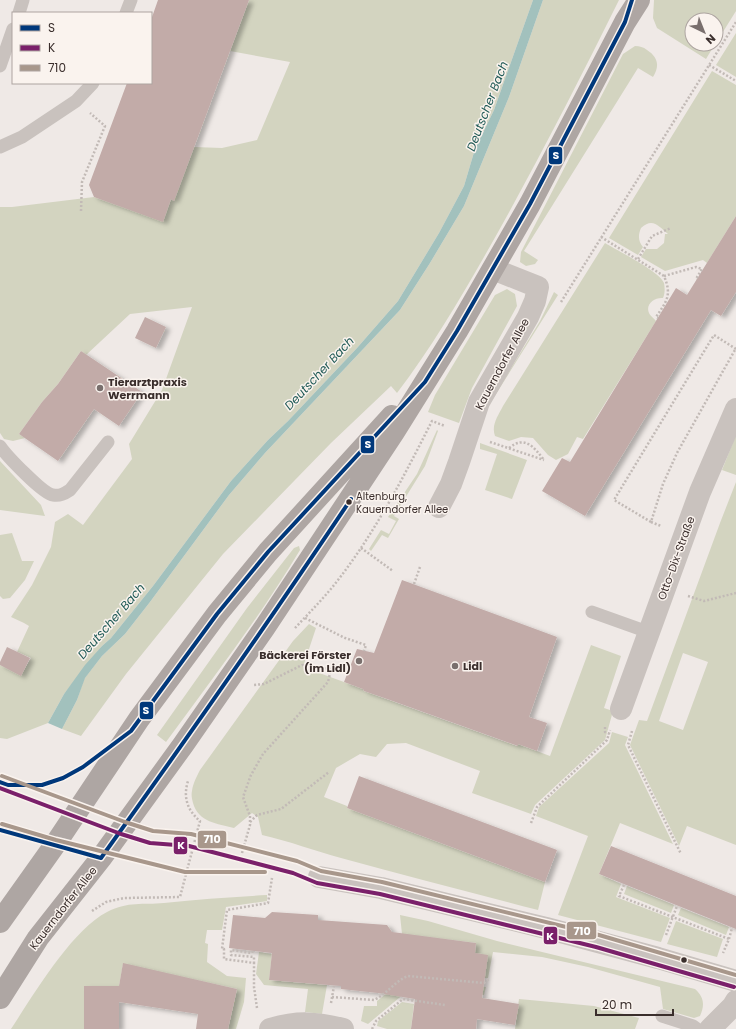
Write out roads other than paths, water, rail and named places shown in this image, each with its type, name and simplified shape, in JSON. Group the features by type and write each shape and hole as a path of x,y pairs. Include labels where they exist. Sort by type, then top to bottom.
{"main road":[{"name":"Kauerndorfer Allee","path":"625,22 632,0"},
{"name":"Kauerndorfer Allee","path":"0,998 38,938 101,858 171,762 265,627 390,439 493,270 530,204 625,22 639,0"},
{"name":"Kauerndorfer Allee","path":"0,922 54,846 139,719 217,614 268,552 424,382"}],"street":[{"name":"Kauerndorfer Allee","path":"439,507 456,470 479,402 535,301 538,287 493,270"},
{"name":"Otto-Dix-Straße","path":"622,709 648,632 700,492 736,409"},
{"path":"319,877 381,888 546,928 736,981"},
{"path":"710,1029 733,1006 736,1001"},
{"path":"264,1022 287,1024 307,1023 328,1025 343,1029"}],"lane":[{"path":"19,12 23,0"},
{"path":"126,12 131,0"},
{"path":"0,66 12,32"},
{"path":"0,147 22,137 76,101 92,84"},
{"path":"0,446 40,488 51,495 62,495 70,490 108,442"},
{"path":"592,612 648,632"},
{"path":"662,1016 693,1026 697,1029"}],"water":[{"path":"533,0 543,0 509,97 464,206 400,310 265,453 229,495 125,634 102,656 85,678 77,700 62,729 48,723 64,694 85,665 111,638 153,586 231,481 268,440 357,348 398,301 439,233 464,186 475,149 494,110"}],"place":[{"name":"Tierarztpraxis Werrmann","path":"100,388"},
{"name":"Altenburg, Kauerndorfer Allee","path":"349,502"},
{"name":"Bäckerei Förster (im Lidl)","path":"359,661"},
{"name":"Lidl","path":"455,666"}],"water label":[{"name":"Deutscher Bach","path":"487,106"},
{"name":"Deutscher Bach","path":"319,373"},
{"name":"Deutscher Bach","path":"111,621"}]}
